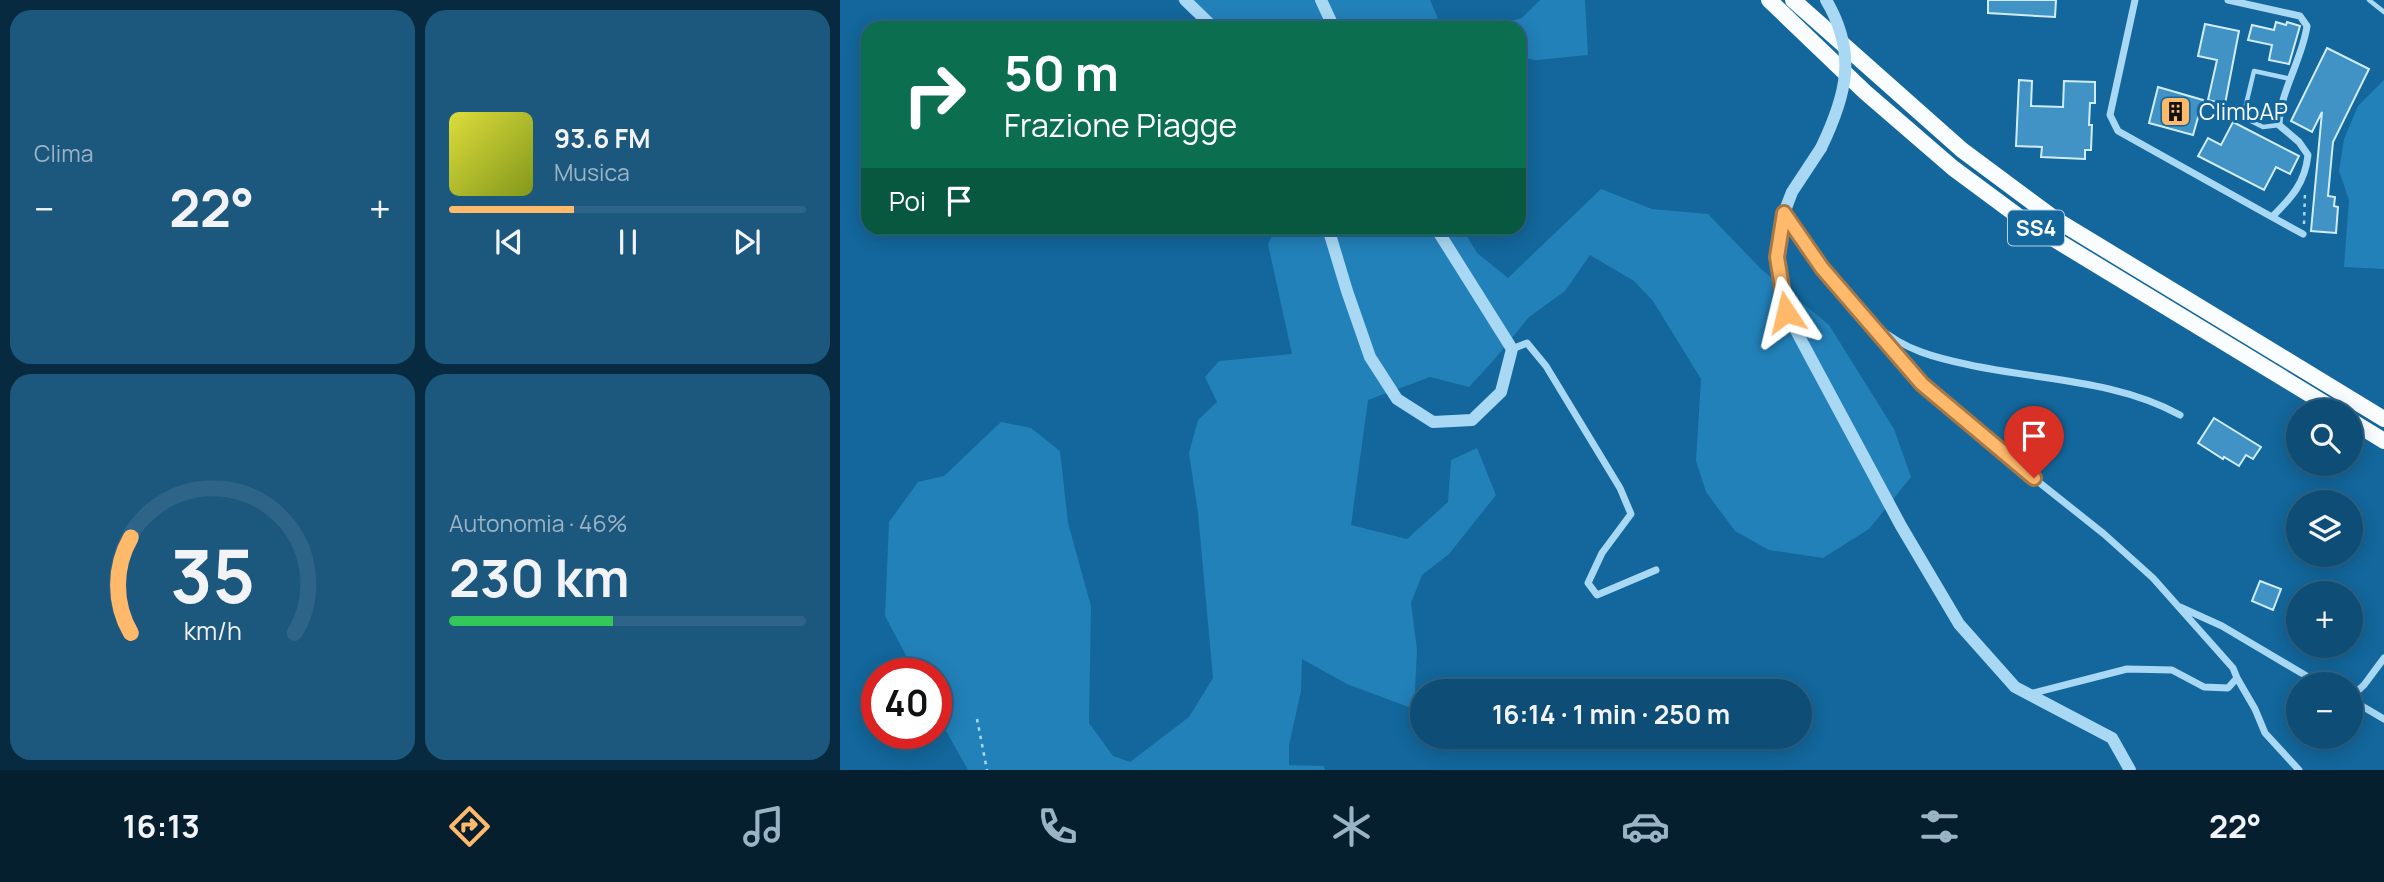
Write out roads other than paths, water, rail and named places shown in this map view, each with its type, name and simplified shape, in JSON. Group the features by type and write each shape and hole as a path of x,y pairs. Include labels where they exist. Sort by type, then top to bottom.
{"highway":[{"name":"SS4","path":"1769,0 1865,92 1953,168 2026,222 2317,399"},
{"name":"SS4","path":"1793,0 1962,150 2055,219 2384,419"},
{"path":"2363,428 2384,441"}],"street":[{"path":"1185,0 1207,21"},
{"path":"1321,0 1331,21"},
{"path":"1826,0 1839,27 1845,51 1846,73 1843,96 1821,148 1792,192 1784,213 1777,257 1786,312 1901,526 1959,624 2015,687 2112,738 2130,770"},
{"path":"2135,0 2110,115 2118,131 2304,234"},
{"path":"2228,0 2300,16 2307,26 2304,43 2279,111 2279,125 2299,142 2308,155 2306,173 2292,197 2273,217"},
{"path":"1784,213 1822,268 1922,384 2104,534 2153,578 2233,668 2265,733 2299,770"},
{"path":"1330,235 1370,357 1396,399 1433,422 1472,420 1501,392 1512,349 1440,235"},
{"path":"1855,307 1891,338 1935,358 2120,392 2163,406 2180,415"},
{"path":"1512,349 1527,343 1546,366 1619,488 1631,514 1602,553 1588,583 1597,595 1656,569"},
{"path":"2176,605 2222,626 2300,672"},
{"path":"2363,686 2384,658"},
{"path":"2029,695 2127,669 2172,670 2204,687 2228,688 2236,678"},
{"path":"2363,706 2384,719"}],"lane":[{"path":"2369,0 2384,12"},
{"path":"2279,125 2263,127 2243,117 2254,71 2291,79"}],"place":[{"name":"ClimbAP","path":"2176,111"}]}
